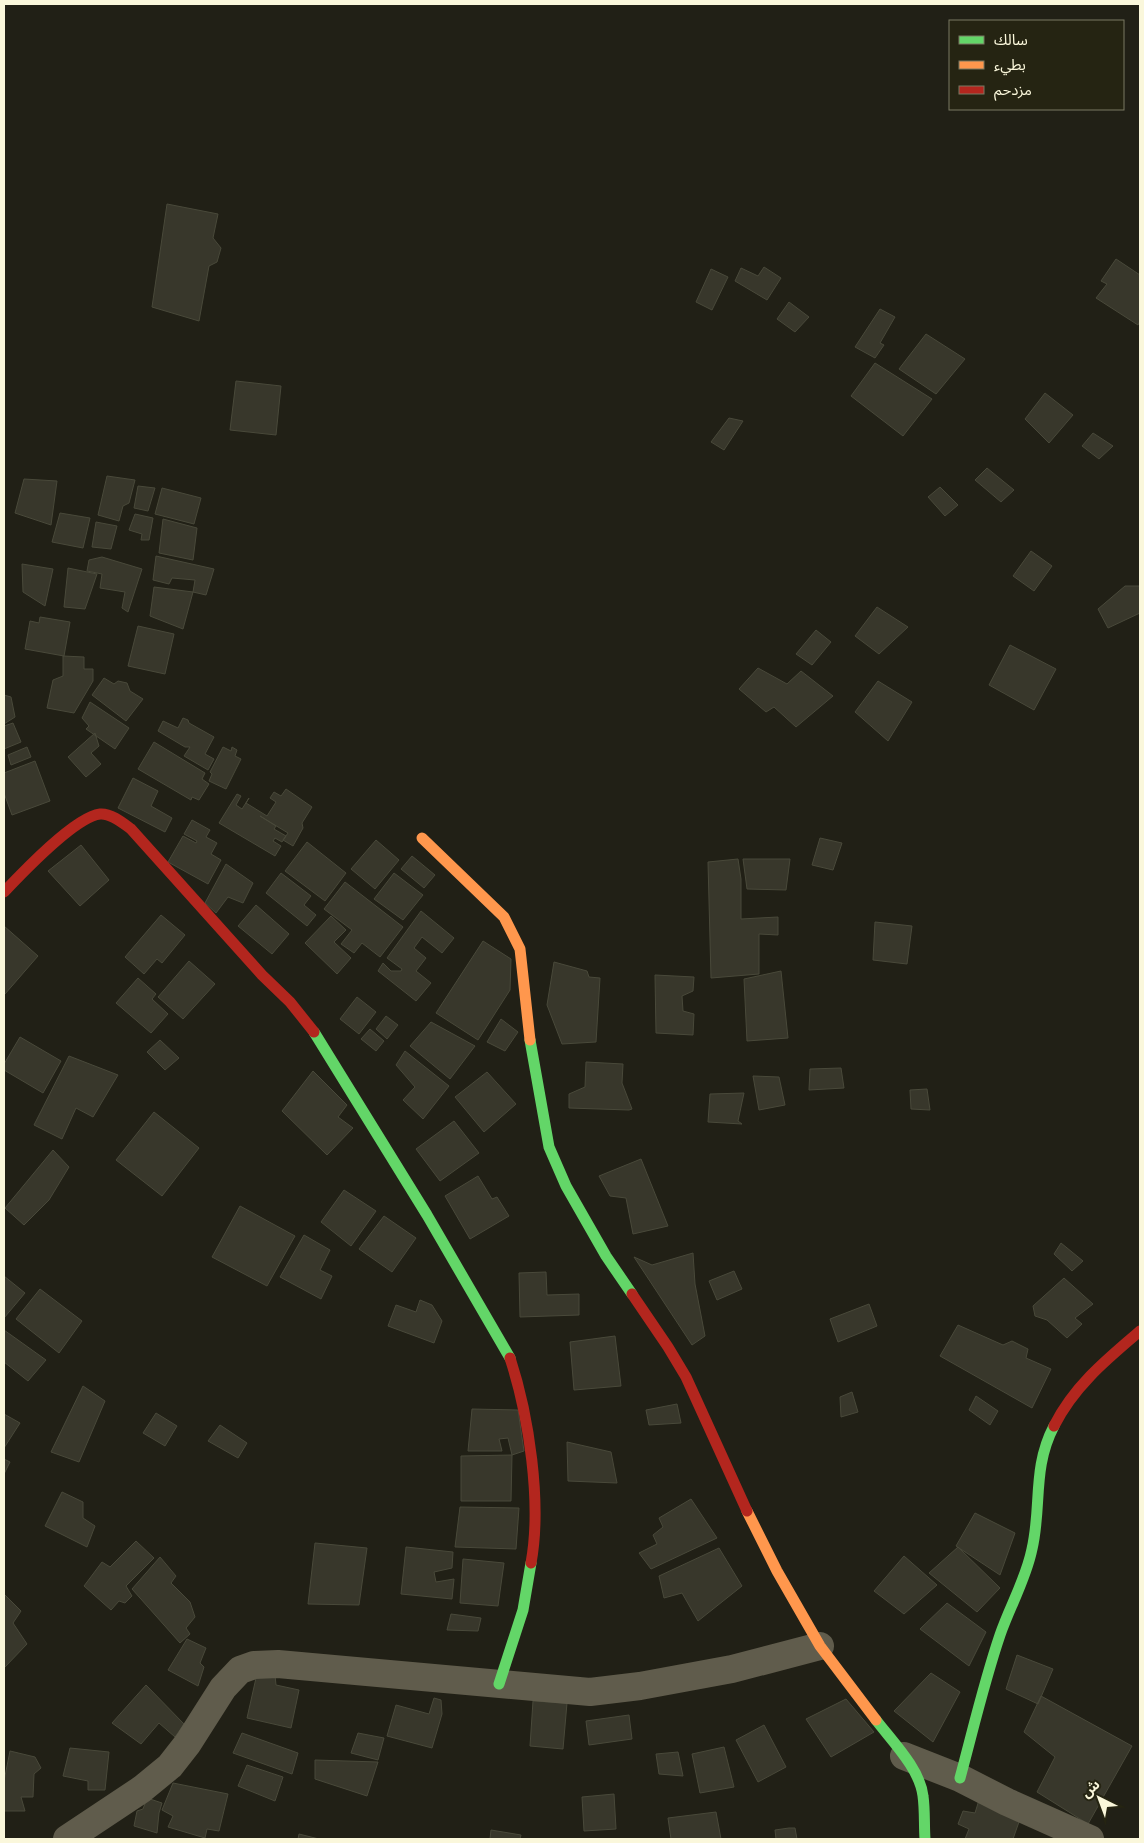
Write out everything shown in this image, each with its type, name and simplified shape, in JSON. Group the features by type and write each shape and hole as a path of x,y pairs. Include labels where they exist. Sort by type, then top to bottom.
{"street":[{"path":"4,892 23,872 83,820 99,814 111,816 131,829 262,975 290,1002 339,1072 498,1335 510,1358 518,1382 527,1422 534,1493 534,1548 522,1610 499,1684"},
{"path":"422,838 504,917 511,929 520,949 532,1052 549,1147 566,1186 606,1256 686,1377 758,1534 820,1646 844,1680 904,1756 915,1774 923,1794 925,1839"},
{"path":"960,1778 984,1685 1001,1633 1030,1557 1036,1527 1038,1481 1042,1452 1056,1420 1069,1398 1098,1366 1140,1331"},
{"path":"67,1839 142,1789 170,1766 188,1743 223,1688 240,1670 254,1665 278,1664 590,1692 640,1686 732,1669 820,1646"},
{"path":"904,1756 960,1778 1007,1802 1090,1839"}],"building":[{"path":"167,204 218,214 213,238 221,248 217,262 209,266 199,321 152,307"},
{"path":"1116,259 1140,275 1140,321 1138,325 1096,298 1107,284 1101,281"},
{"path":"764,267 781,278 767,300 735,281 741,268 758,276"},
{"path":"711,269 728,277 712,310 696,302"},
{"path":"789,302 809,317 795,332 777,319"},
{"path":"880,309 895,317 880,343 884,345 875,358 855,347"},
{"path":"926,334 965,359 936,394 899,369"},
{"path":"875,363 932,399 903,436 851,396"},
{"path":"236,381 281,386 276,435 230,430"},
{"path":"1045,393 1073,415 1049,443 1025,419"},
{"path":"729,418 743,421 724,450 711,442"},
{"path":"1093,433 1113,446 1099,459 1082,446"},
{"path":"987,468 1014,490 1001,502 975,480"},
{"path":"107,476 135,480 129,503 123,506 119,521 98,515"},
{"path":"24,479 57,481 51,525 15,513"},
{"path":"138,486 155,488 148,511 134,508"},
{"path":"940,487 958,505 945,516 928,497"},
{"path":"162,488 201,498 194,524 155,514"},
{"path":"60,513 90,518 83,548 52,542"},
{"path":"135,514 153,518 149,540 141,540 142,534 129,530"},
{"path":"163,519 197,528 193,560 159,553"},
{"path":"96,522 117,526 111,549 92,547"},
{"path":"1031,551 1052,566 1034,591 1013,576"},
{"path":"156,556 214,569 206,595 193,592 195,580 172,578 169,584 153,580"},
{"path":"102,557 142,569 128,612 122,608 125,592 100,588 102,574 87,571 89,560"},
{"path":"22,564 53,569 45,606 23,592"},
{"path":"68,568 97,574 85,609 64,607"},
{"path":"1125,586 1140,586 1140,613 1108,628 1098,609"},
{"path":"154,587 193,592 183,629 150,616"},
{"path":"877,607 908,627 879,654 855,636"},
{"path":"40,617 70,622 64,656 25,649 30,621 39,623"},
{"path":"138,626 174,634 165,674 128,666"},
{"path":"816,630 831,642 812,665 796,654"},
{"path":"1010,645 1056,669 1034,710 989,685"},
{"path":"63,656 84,657 84,669 93,669 93,681 74,713 47,708 53,680 63,676"},
{"path":"758,668 787,684 801,671 833,696 796,727 774,707 766,712 739,689"},
{"path":"104,678 114,684 118,681 127,683 130,691 143,699 126,721 92,695"},
{"path":"878,681 912,702 888,741 855,712"},
{"path":"4,695 11,697 15,717 4,724"},
{"path":"90,702 129,728 115,749 86,729 89,726 82,718"},
{"path":"183,718 214,737 205,754 214,759 208,770 184,756 190,747 185,747 158,731 163,721 178,728"},
{"path":"13,723 21,742 4,749 4,726"},
{"path":"95,733 99,746 91,753 101,764 86,777 68,757"},
{"path":"154,742 205,773 202,779 209,784 199,800 192,797 191,800 138,769"},
{"path":"27,747 31,757 11,765 8,755"},
{"path":"223,747 231,751 232,747 237,750 235,756 241,759 226,789 209,781 212,774 210,772"},
{"path":"35,761 50,801 12,815 4,793 4,773"},
{"path":"133,778 158,791 151,806 172,818 165,832 118,808"},
{"path":"286,789 312,807 302,823 303,828 293,846 283,840 282,842 275,838 273,841 281,846 275,856 219,823 237,794 241,796 236,805 242,809 249,798 246,803 267,816 276,802 270,798 274,792 281,796","holes":["260,816 288,833 286,836 274,829 276,826"]},
{"path":"192,820 210,830 206,837 217,843 211,854 221,860 208,884 168,862 183,836 196,843 197,841 184,834"},
{"path":"820,838 842,843 833,870 812,865"},
{"path":"376,840 399,860 375,889 351,869"},
{"path":"307,842 346,873 325,901 285,871"},
{"path":"81,845 109,880 80,906 48,871"},
{"path":"412,856 435,875 424,888 401,869"},
{"path":"738,859 741,879 741,919 778,917 778,935 759,934 759,974 711,978 708,862"},
{"path":"743,859 790,859 786,890 747,889"},
{"path":"226,864 253,883 243,903 228,897 216,913 205,903"},
{"path":"281,873 311,896 304,905 316,915 307,926 266,893"},
{"path":"394,873 423,895 403,920 374,899"},
{"path":"345,882 403,927 380,957 362,943 354,953 341,944 352,930 324,909"},
{"path":"256,905 289,934 272,954 238,926"},
{"path":"421,911 454,938 442,953 422,937 414,948 426,958 416,971 431,983 416,1001 378,971 383,963 391,971 401,971 402,969 387,958"},
{"path":"161,915 185,935 162,963 157,959 144,974 125,957"},
{"path":"331,916 346,930 334,942 351,958 337,974 305,943"},
{"path":"875,922 912,926 907,964 873,960"},
{"path":"4,926 38,956 5,994 4,992"},
{"path":"483,941 511,959 510,990 478,1040 436,1013"},
{"path":"189,961 215,984 183,1019 158,997"},
{"path":"554,962 587,971 589,977 600,978 596,1042 562,1044 547,1005"},
{"path":"781,971 788,1038 747,1041 744,979"},
{"path":"655,975 694,977 693,991 682,996 683,1011 694,1014 693,1035 656,1033"},
{"path":"138,978 156,994 152,999 168,1014 151,1033 116,1003"},
{"path":"357,997 376,1012 359,1034 340,1019"},
{"path":"386,1016 398,1025 387,1039 376,1029"},
{"path":"501,1019 518,1032 505,1051 487,1042"},
{"path":"431,1022 475,1046 450,1079 410,1046"},
{"path":"370,1029 384,1041 376,1051 361,1039"},
{"path":"20,1037 61,1061 43,1093 4,1070 4,1064"},
{"path":"160,1040 179,1058 165,1070 147,1052"},
{"path":"405,1051 449,1086 423,1119 403,1100 415,1087 396,1065"},
{"path":"69,1056 118,1075 93,1117 76,1108 62,1139 34,1125"},
{"path":"586,1062 623,1064 622,1083 632,1109 569,1108 569,1094 585,1087"},
{"path":"841,1068 844,1088 809,1090 810,1069"},
{"path":"313,1071 347,1105 338,1117 353,1128 327,1155 282,1111"},
{"path":"487,1072 516,1104 484,1132 455,1097"},
{"path":"753,1076 779,1077 785,1105 759,1110"},
{"path":"927,1089 930,1110 911,1109 910,1090"},
{"path":"744,1093 738,1121 742,1124 708,1122 710,1094"},
{"path":"154,1112 199,1148 162,1196 116,1160"},
{"path":"454,1121 479,1153 440,1181 416,1149"},
{"path":"53,1150 69,1167 49,1200 24,1225 5,1208"},
{"path":"641,1159 668,1226 633,1234 626,1198 610,1196 599,1176"},
{"path":"478,1176 492,1199 497,1197 509,1216 470,1239 445,1196"},
{"path":"344,1190 376,1211 351,1246 321,1222"},
{"path":"240,1206 295,1236 267,1286 212,1257"},
{"path":"384,1216 416,1238 392,1272 359,1249"},
{"path":"304,1235 330,1250 320,1270 332,1276 321,1299 280,1277"},
{"path":"1061,1243 1083,1261 1072,1271 1054,1254"},
{"path":"693,1253 695,1284 705,1336 692,1345 634,1257 652,1265"},
{"path":"734,1271 742,1289 717,1300 709,1281"},
{"path":"546,1272 547,1295 579,1294 579,1315 520,1317 519,1273"},
{"path":"4,1276 25,1293 4,1318"},
{"path":"1064,1278 1093,1304 1075,1318 1082,1324 1067,1338 1047,1320 1035,1316 1033,1306"},
{"path":"40,1289 82,1321 59,1353 16,1319"},
{"path":"420,1300 432,1305 442,1321 434,1343 388,1326 396,1305 416,1312"},
{"path":"869,1304 877,1326 838,1342 830,1319"},
{"path":"958,1325 1003,1345 1012,1341 1028,1349 1026,1358 1051,1369 1032,1408 940,1356"},
{"path":"4,1330 46,1360 28,1381 4,1362"},
{"path":"615,1336 621,1386 574,1390 570,1342"},
{"path":"83,1386 105,1401 79,1462 51,1452"},
{"path":"852,1392 858,1412 841,1417 840,1397"},
{"path":"976,1396 998,1411 990,1425 969,1410"},
{"path":"677,1404 681,1423 649,1425 646,1410"},
{"path":"472,1409 518,1410 524,1451 512,1455 508,1438 499,1439 502,1451 468,1451"},
{"path":"156,1413 177,1426 165,1446 143,1433"},
{"path":"4,1414 20,1423 4,1448"},
{"path":"220,1425 247,1443 238,1458 208,1441"},
{"path":"567,1442 611,1452 617,1483 568,1481"},
{"path":"512,1455 511,1501 461,1501 461,1456"},
{"path":"4,1459 10,1462 4,1474"},
{"path":"62,1492 83,1502 83,1518 95,1526 87,1547 45,1526"},
{"path":"691,1499 717,1538 651,1569 639,1553 657,1544 653,1535 663,1527 659,1518"},
{"path":"460,1507 519,1508 516,1549 455,1547"},
{"path":"975,1513 1015,1533 1000,1575 956,1546"},
{"path":"136,1541 154,1558 126,1586 132,1596 125,1603 119,1601 111,1610 84,1586 102,1562 110,1567"},
{"path":"315,1543 367,1548 359,1605 308,1604"},
{"path":"406,1547 453,1552 452,1568 434,1572 436,1582 454,1579 452,1599 401,1594"},
{"path":"958,1547 1000,1588 977,1612 929,1573"},
{"path":"719,1548 742,1586 698,1621 682,1593 664,1598 659,1576"},
{"path":"904,1556 937,1585 904,1614 874,1591"},
{"path":"160,1557 176,1576 171,1583 190,1602 195,1617 186,1628 190,1634 180,1643 132,1589"},
{"path":"463,1559 504,1563 498,1606 460,1603"},
{"path":"4,1594 21,1611 13,1623 27,1644 4,1668"},
{"path":"947,1603 986,1632 969,1666 920,1629"},
{"path":"451,1614 481,1618 478,1631 447,1630"},
{"path":"187,1639 206,1648 200,1663 204,1667 198,1686 168,1670"},
{"path":"1017,1655 1053,1669 1038,1704 1006,1689"},
{"path":"931,1673 960,1692 933,1742 894,1711"},
{"path":"275,1675 276,1685 299,1690 291,1728 247,1718 256,1678"},
{"path":"146,1685 184,1724 175,1737 159,1723 141,1744 112,1723"},
{"path":"1041,1696 1132,1746 1088,1824 1037,1792 1055,1757 1024,1732"},
{"path":"434,1698 441,1700 442,1714 432,1748 387,1736 396,1705 429,1714"},
{"path":"846,1699 874,1732 831,1757 806,1719"},
{"path":"533,1701 567,1703 563,1749 530,1746"},
{"path":"629,1715 632,1739 589,1745 586,1721"},
{"path":"764,1725 786,1767 758,1782 736,1740"},
{"path":"242,1733 298,1753 292,1774 233,1753"},
{"path":"358,1733 384,1738 378,1760 351,1753"},
{"path":"724,1747 734,1787 700,1793 692,1754"},
{"path":"70,1748 109,1752 105,1790 88,1790 88,1781 63,1776"},
{"path":"10,1751 35,1757 41,1768 34,1774 33,1797 21,1797 25,1811 4,1811 4,1781"},
{"path":"678,1752 683,1776 659,1774 656,1754"},
{"path":"315,1760 378,1762 367,1796 315,1779"},
{"path":"247,1765 283,1777 275,1801 238,1786"},
{"path":"173,1783 228,1794 219,1831 207,1829 205,1838 168,1827 173,1816 162,1810"},
{"path":"614,1794 616,1829 584,1831 582,1797"},
{"path":"147,1798 162,1803 157,1833 134,1826 137,1811 143,1809"},
{"path":"979,1800 1020,1819 1013,1839 965,1839 969,1829 958,1824 963,1811 975,1813"},
{"path":"716,1812 721,1839 671,1839 668,1818"},
{"path":"795,1828 797,1839 776,1839 775,1830"},
{"path":"491,1830 521,1835 520,1839 490,1839"},
{"path":"299,1834 319,1839 298,1839"}],"traffic: fast":[{"path":"314,1032 427,1215 510,1358"},
{"path":"530,1040 549,1147 566,1186 606,1256 632,1294"},
{"path":"960,1778 994,1653 1022,1582 1032,1549 1040,1472 1047,1442 1054,1426"},
{"path":"499,1684 523,1610 531,1563"},
{"path":"876,1720 917,1776 923,1796 925,1839"}],"traffic: slow":[{"path":"422,838 504,917 520,949 530,1040"},
{"path":"747,1511 777,1571 820,1646 876,1720"}],"traffic: jam":[{"path":"4,892 49,847 77,825 89,817 100,814 113,817 131,829 262,975 290,1002 314,1032"},
{"path":"632,1294 686,1377 747,1511"},
{"path":"1054,1426 1071,1398 1081,1386 1140,1331"},
{"path":"510,1358 523,1406 532,1460 535,1514 531,1563"}]}
